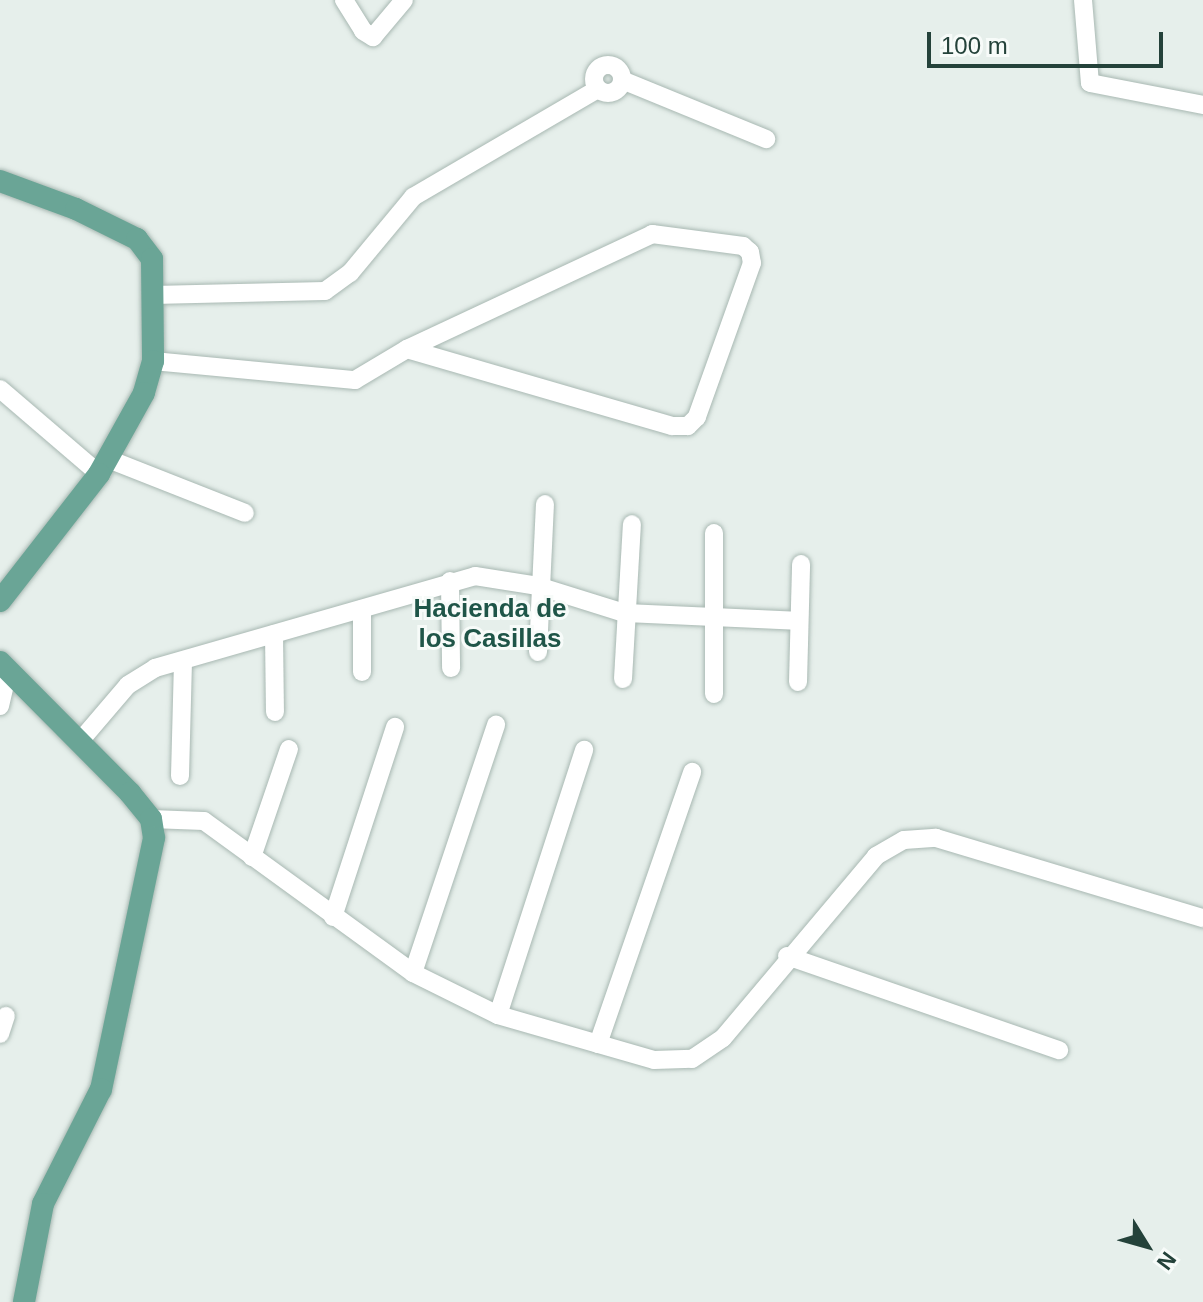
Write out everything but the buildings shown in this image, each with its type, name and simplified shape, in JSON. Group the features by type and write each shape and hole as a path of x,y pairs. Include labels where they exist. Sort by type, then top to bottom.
{"main road":[{"path":"0,181 76,209 137,239 152,259 153,295 153,361 144,393 104,466 0,601"},
{"path":"4,666 81,740 151,819 154,838 101,1089 43,1204 24,1302"}],"street":[{"path":"344,0 363,31 373,37 404,0"},
{"path":"1083,0 1090,83 1203,105"},
{"path":"153,295 325,291 350,273 413,197 598,89 594,74 599,67 615,66 622,80 766,139"},
{"path":"153,361 355,380 407,349 652,234 743,246 750,252 752,263 697,417 688,426 672,426 407,349"},
{"path":"0,389 104,466 245,513"},
{"path":"538,652 538,586 545,504"},
{"path":"623,679 624,613 632,524"},
{"path":"714,533 714,694"},
{"path":"798,682 801,564"},
{"path":"81,740 128,685 155,668 475,576 538,586 624,613 798,621"},
{"path":"450,581 451,668"},
{"path":"362,609 362,672"},
{"path":"274,634 275,712"},
{"path":"180,776 183,661"},
{"path":"0,706 4,666"},
{"path":"413,973 496,725"},
{"path":"333,917 395,727"},
{"path":"252,857 289,749"},
{"path":"498,1015 584,750"},
{"path":"598,1044 692,772"},
{"path":"151,819 204,821 413,973 498,1015 654,1060 692,1059 723,1038 787,956 876,856 904,840 926,838 1203,918"},
{"path":"787,956 1059,1050"}],"district":[{"name":"Hacienda de los Casillas","path":"490,624"}]}
